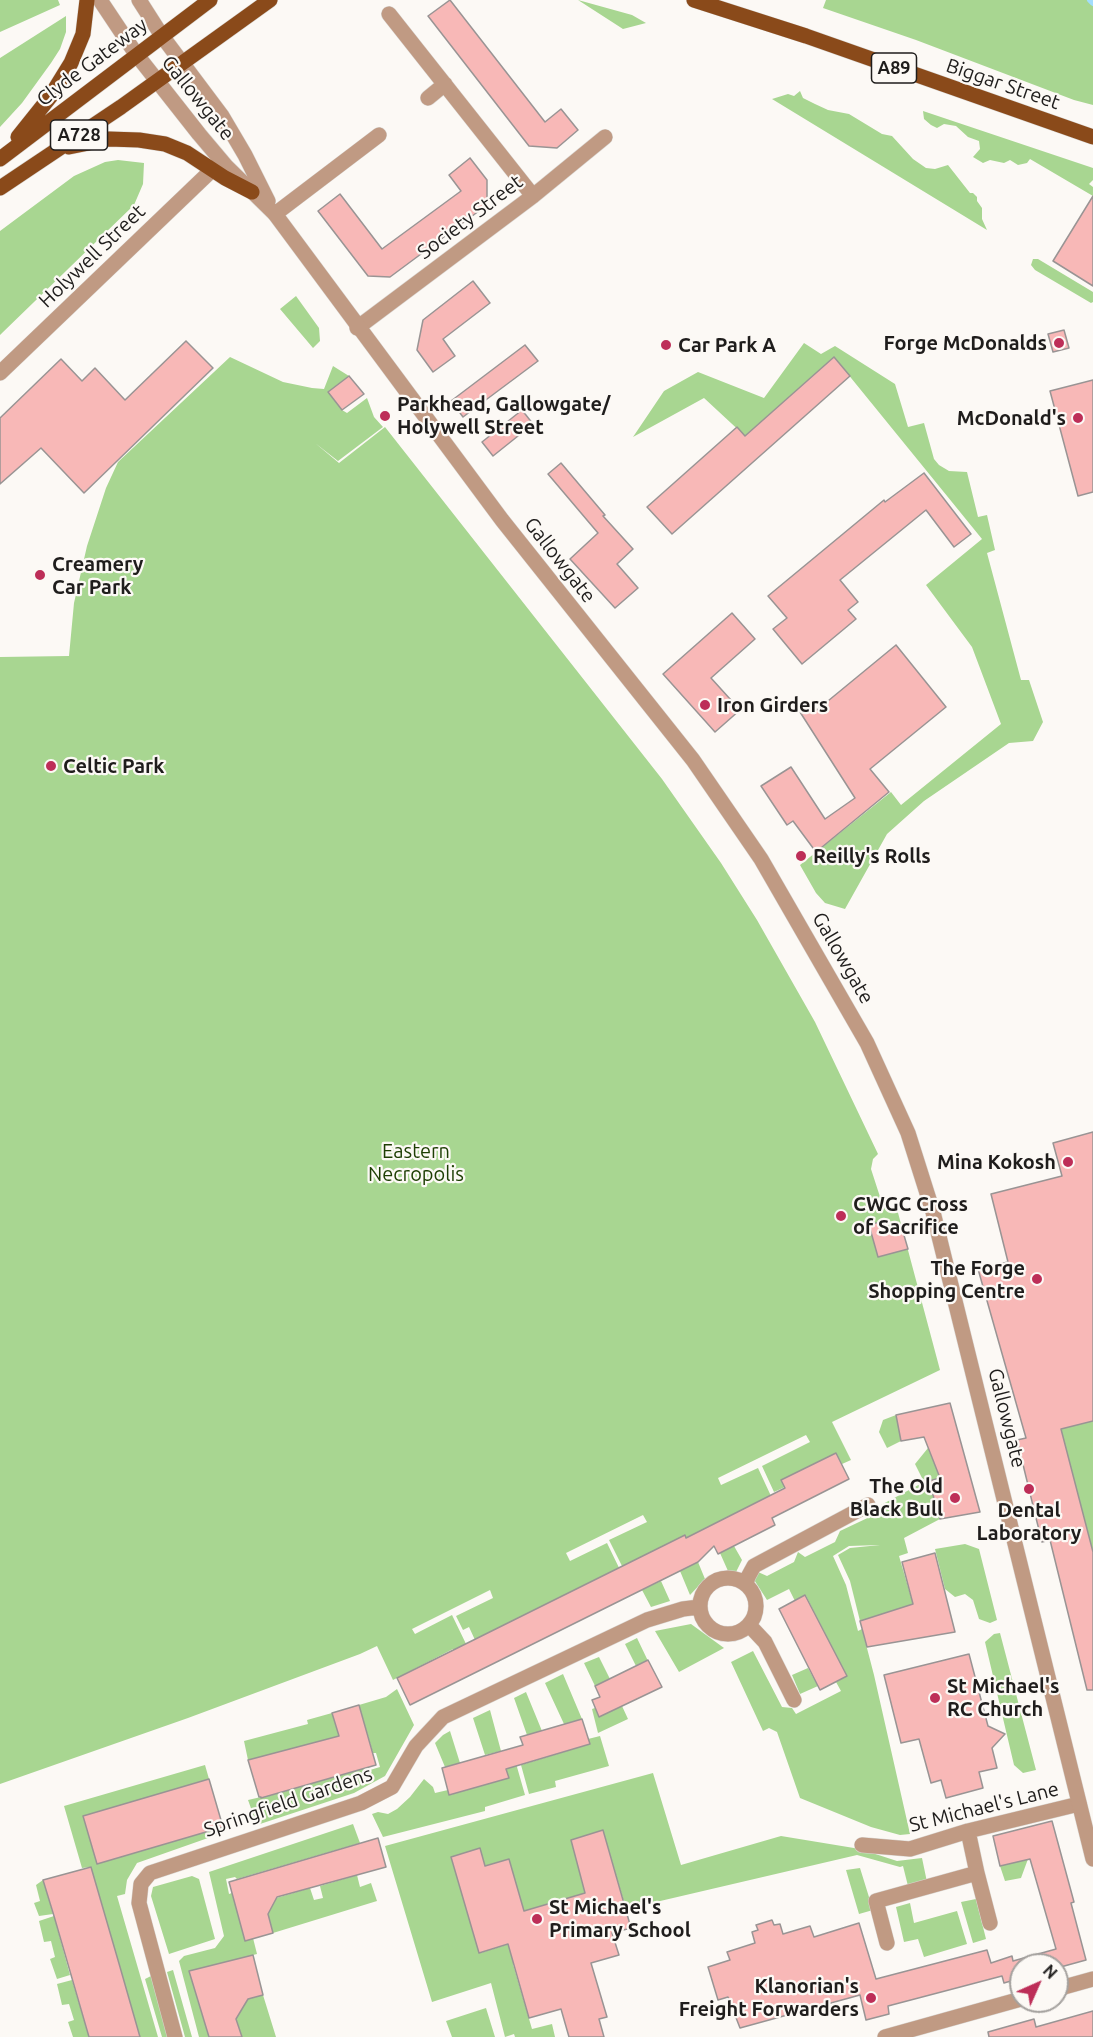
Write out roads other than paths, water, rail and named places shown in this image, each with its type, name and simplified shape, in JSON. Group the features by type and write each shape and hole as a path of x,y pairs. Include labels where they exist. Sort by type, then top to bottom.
{"main road":[{"path":"1,158 50,97 67,70 83,34 87,0"},
{"name":"Clyde Gateway","path":"1,158 210,0"},
{"name":"A728","path":"0,188 270,0"},
{"name":"Biggar Street","path":"694,0 806,36 1093,137"},
{"path":"55,151 98,140 139,140 176,148 252,192"}],"street":[{"name":"Gallowgate","path":"100,0 156,80 220,158 275,214"},
{"name":"Gallowgate","path":"139,0 181,63 222,116 275,214 357,328 502,520 686,751 728,810 795,915 882,1074 908,1133 933,1212 1093,1858"},
{"path":"389,14 533,196"},
{"path":"428,98 445,84"},
{"path":"275,214 379,135"},
{"name":"Society Street","path":"357,328 533,196 606,137"},
{"name":"Holywell Street","path":"0,373 213,169"},
{"path":"746,1584 753,1567 868,1505"},
{"path":"729,1577 746,1584 755,1596 756,1604 749,1624 732,1634 723,1634 706,1624 701,1617 699,1607 704,1589 711,1582 729,1577"},
{"name":"Springfield Gardens","path":"176,2037 139,1903 141,1884 150,1873 361,1803 392,1787 416,1746 443,1717 647,1620 683,1609 699,1607"},
{"path":"749,1624 765,1642 794,1700"},
{"name":"St Michael's Lane","path":"862,1845 910,1849 968,1831 1079,1803"},
{"path":"968,1831 990,1923"},
{"path":"887,1942 876,1901 977,1873"},
{"path":"1069,1986 1093,1979"},
{"path":"885,2037 1009,2002"}],"waterway":[{"path":"1090,0 1093,3"}],"place":[{"name":"Forge McDonalds","path":"1059,343"},
{"name":"Car Park A","path":"666,345"},
{"name":"Parkhead, Gallowgate/ Holywell Street","path":"385,416"},
{"name":"McDonald's","path":"1078,418"},
{"name":"Creamery Car Park","path":"40,575"},
{"name":"Iron Girders","path":"705,705"},
{"name":"Celtic Park","path":"51,766"},
{"name":"Reilly's Rolls","path":"801,856"},
{"name":"Mina Kokosh","path":"1068,1162"},
{"name":"CWGC Cross of Sacrifice","path":"841,1216"},
{"name":"The Forge Shopping Centre","path":"1037,1279"},
{"name":"Dental Laboratory","path":"1029,1489"},
{"name":"The Old Black Bull","path":"955,1498"},
{"name":"St Michael's RC Church","path":"935,1698"},
{"name":"St Michael's Primary School","path":"537,1919"},
{"name":"Klanorian's Freight Forwarders","path":"871,1998"}],"park label":[{"name":"Eastern Necropolis","path":"416,1162"}]}
